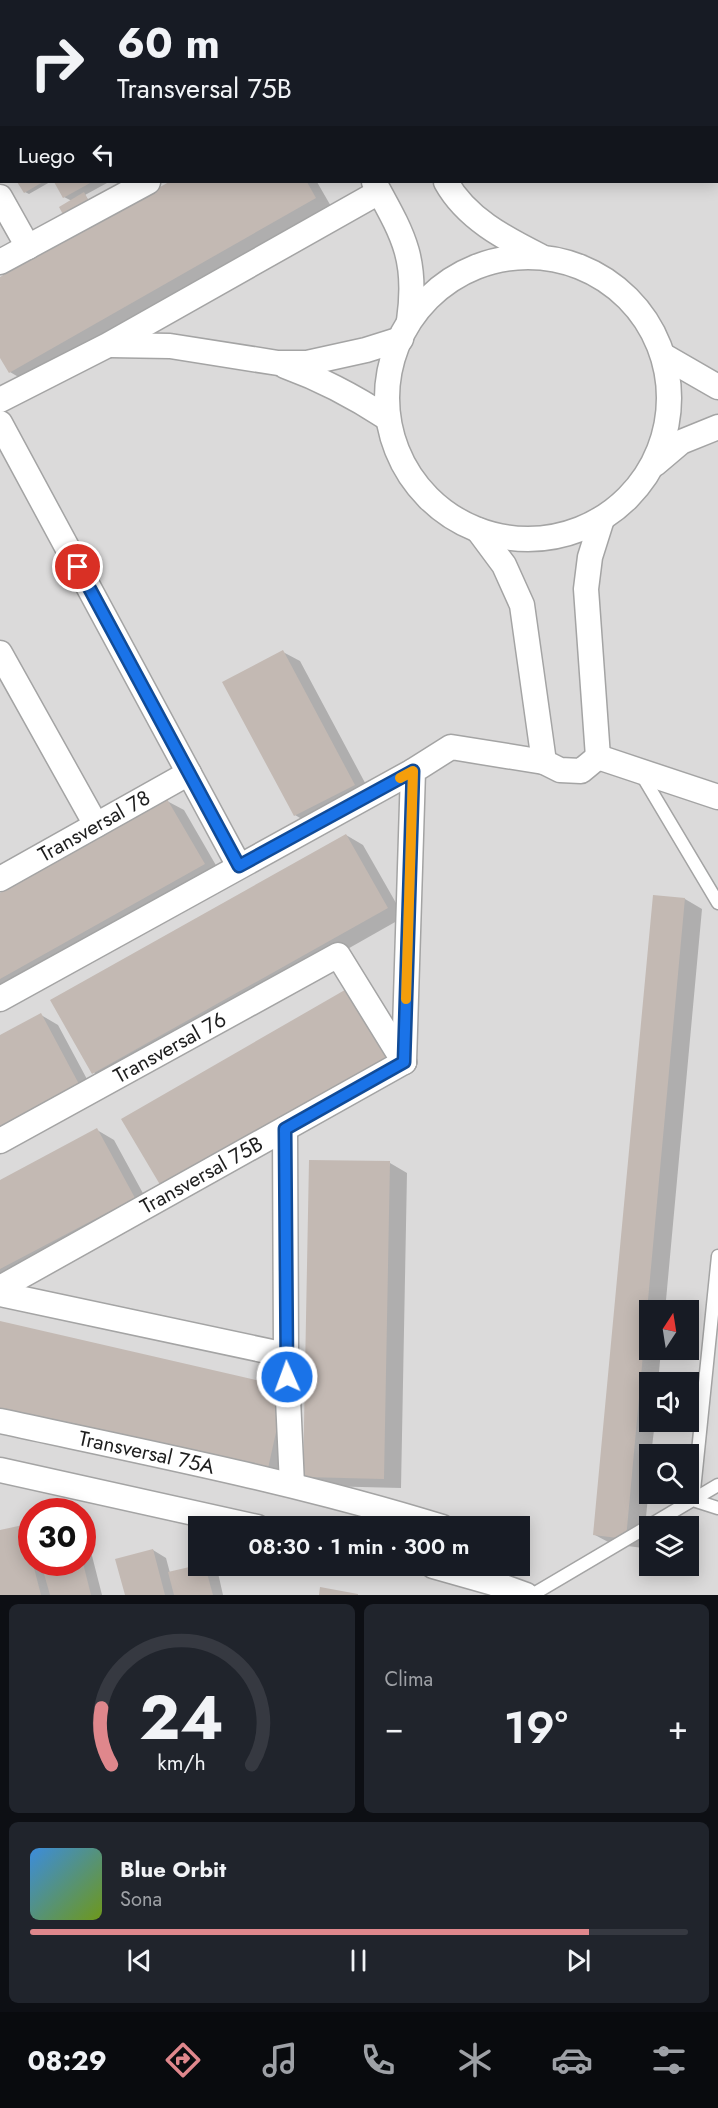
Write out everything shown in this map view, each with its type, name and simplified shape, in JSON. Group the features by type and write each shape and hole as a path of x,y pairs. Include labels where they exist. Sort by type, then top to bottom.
{"street":[{"path":"0,262 28,247 111,190 143,183"},
{"path":"447,183 470,212 501,237 544,258"},
{"path":"0,400 108,345 377,187 399,228 411,262 412,295 405,330 389,367 387,418 403,465 435,505 478,530 509,538 541,539 572,532 602,519 631,496 653,465 667,430 670,393 664,356 643,315 610,283 569,263 544,258 524,256 479,265 439,287 405,330 335,357 308,363 278,363 170,346 108,345"},
{"path":"0,196 28,247"},
{"path":"664,356 718,387"},
{"path":"278,363 312,375 361,401 387,418"},
{"path":"0,423 239,866"},
{"path":"653,465 681,442 718,427"},
{"path":"598,757 586,589 590,556 602,519"},
{"path":"478,530 504,565 522,605 544,762"},
{"path":"0,653 96,825"},
{"path":"0,999 413,771 451,747 544,762 560,770 581,771 598,757"},
{"path":"598,757 718,797"},
{"path":"404,1062 413,771"},
{"name":"Transversal 78","path":"3,869 96,825 189,773"},
{"name":"Transversal 76","path":"0,1141 338,955 404,1062"},
{"name":"Transversal 75B","path":"0,1288 404,1062"},
{"path":"285,1129 286,1355 292,1485"},
{"path":"0,1294 286,1355"},
{"name":"Transversal 75A","path":"0,1421 292,1485 403,1516"},
{"path":"0,1470 208,1516"},
{"path":"493,1576 526,1595"}],"lane":[{"path":"639,770 718,903"},
{"path":"699,1444 718,1256"},
{"path":"699,1496 718,1485"},
{"path":"699,1502 718,1508"},
{"path":"532,1595 686,1504"}],"shaded area":[{"path":"0,183 718,183 718,1595 0,1595"}],"building":[{"path":"18,183 41,183 24,193"},
{"path":"55,183 90,183 63,198"},
{"path":"167,183 308,183 316,198 9,373 0,358 0,277"},
{"path":"84,192 91,205 66,220 59,207"},
{"path":"283,650 355,785 294,816 222,682"},
{"path":"167,799 205,864 0,979 0,893"},
{"path":"346,834 388,908 92,1074 50,1000"},
{"path":"653,895 685,898 648,1300 639,1300 639,1360 642,1360 641,1372 639,1372 639,1398 626,1539 593,1535"},
{"path":"350,987 390,1056 162,1188 121,1119"},
{"path":"41,1013 80,1086 0,1129 0,1035"},
{"path":"97,1128 135,1198 0,1269 0,1180"},
{"path":"309,1160 390,1161 384,1479 303,1477"},
{"path":"0,1321 286,1387 267,1473 0,1412"},
{"path":"18,1526 18,1576 36,1576 41,1595 0,1595 0,1530"},
{"path":"153,1549 165,1595 125,1595 115,1559"},
{"path":"188,1567 188,1576 208,1576 213,1595 174,1595 168,1572"},
{"path":"45,1576 86,1576 91,1595 50,1595"},
{"path":"320,1587 358,1594 358,1595 319,1595"}],"slow traffic":[{"path":"400,778 413,771 406,999"}],"route":[{"path":"78,567 239,866 413,771 404,1062 285,1129 287,1377"}]}
